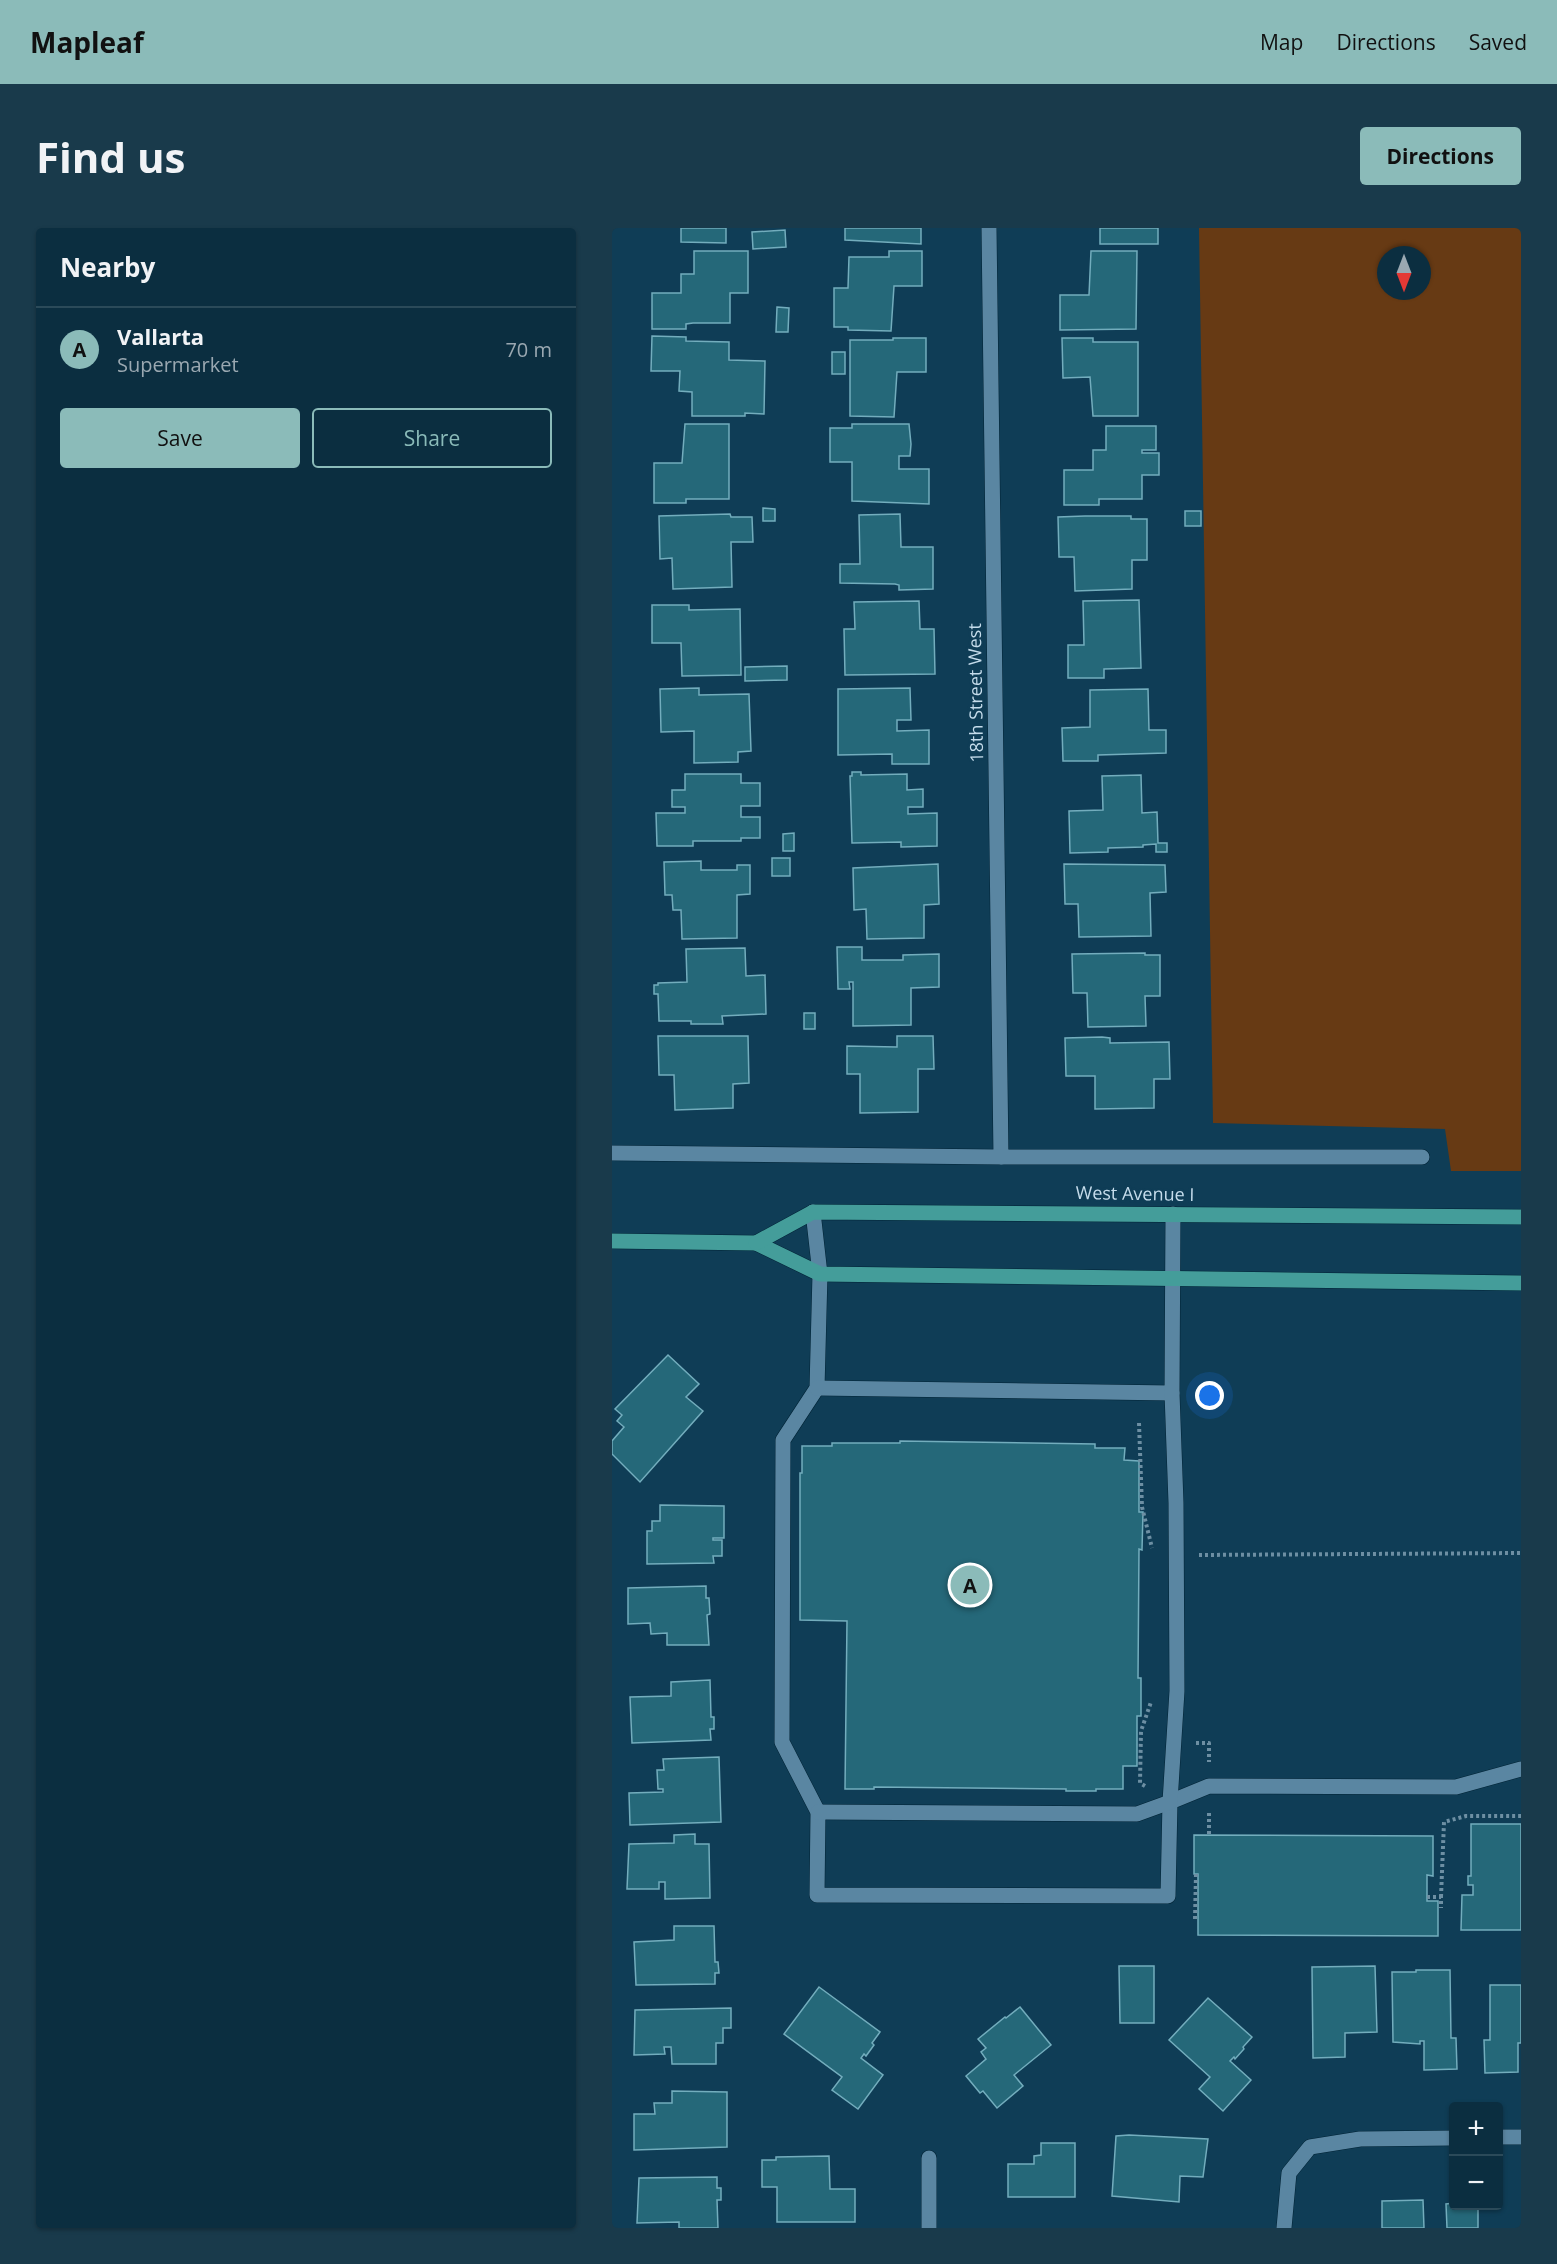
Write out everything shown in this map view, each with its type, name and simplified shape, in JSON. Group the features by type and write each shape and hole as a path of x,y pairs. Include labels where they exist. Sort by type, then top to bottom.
{"main road":[{"name":"West Avenue I","path":"756,1243 813,1212 1521,1216"},
{"name":"West Avenue I","path":"612,1241 756,1243 820,1274 1521,1283"}],"street":[{"name":"18th Street West","path":"989,228 1001,1156"},
{"path":"612,1153 1422,1157"},
{"path":"813,1212 820,1274 817,1388 783,1440 782,1742 818,1812 817,1895 1168,1896 1170,1802 1177,1691 1172,1393 1173,1214"},
{"path":"817,1388 1172,1393"},
{"path":"818,1812 1137,1814 1209,1786 1456,1787 1521,1769"},
{"path":"1503,2137 1521,2137"},
{"path":"1284,2228 1289,2173 1310,2147 1360,2139 1449,2138"},
{"path":"928,2158 929,2228"}],"path":[{"path":"1139,1424 1142,1507 1154,1556 1521,1553"},
{"path":"1152,1700 1141,1731 1140,1783 1170,1802"},
{"path":"1190,1743 1209,1743 1209,1762"},
{"path":"1209,1813 1209,1835"},
{"path":"1441,1908 1444,1822 1466,1816 1521,1816"},
{"path":"1195,1918 1196,1874"},
{"path":"1427,1897 1441,1897"}],"shaded area":[{"path":"1199,228 1521,228 1521,1171 1451,1171 1445,1129 1213,1123"}],"building":[{"path":"681,228 726,228 726,243 681,242"},
{"path":"845,228 921,228 921,244 845,240"},
{"path":"1100,228 1158,228 1158,244 1100,244"},
{"path":"785,230 786,247 753,249 752,232"},
{"path":"694,251 748,251 748,293 730,293 730,323 693,323 686,324 686,329 652,329 652,293 681,293 681,274 694,274"},
{"path":"889,251 922,251 922,286 894,286 891,331 848,330 848,327 834,327 834,288 848,288 849,257 889,257"},
{"path":"1091,251 1137,251 1136,329 1060,330 1060,295 1089,295"},
{"path":"777,307 789,308 788,332 776,332"},
{"path":"652,336 686,337 686,341 729,342 729,360 765,361 764,414 692,416 692,392 679,391 680,371 651,371"},
{"path":"893,338 926,338 926,372 897,372 894,417 850,416 850,340 893,340"},
{"path":"1062,338 1093,338 1093,342 1138,342 1138,416 1093,416 1090,377 1063,378"},
{"path":"832,352 845,352 845,374 832,374"},
{"path":"685,424 729,424 729,499 686,499 686,503 654,503 654,463 682,463"},
{"path":"852,424 909,424 910,456 899,456 899,469 929,469 929,504 852,501 852,462 830,462 830,428 852,428"},
{"path":"1106,426 1156,426 1156,450 1142,450 1142,453 1159,453 1159,475 1142,475 1142,499 1099,499 1099,505 1064,505 1064,470 1093,470 1093,450 1106,450"},
{"path":"763,508 775,509 775,521 763,521"},
{"path":"1185,511 1201,511 1201,526 1185,526"},
{"path":"730,514 731,517 752,517 753,542 731,542 732,587 673,589 672,558 660,559 659,516"},
{"path":"900,514 901,547 933,547 933,589 899,590 899,585 895,584 840,583 840,564 860,564 859,515"},
{"path":"1131,516 1131,519 1147,519 1147,560 1132,560 1132,589 1075,591 1074,557 1059,557 1058,517"},
{"path":"1139,600 1141,668 1104,669 1104,678 1068,678 1068,645 1084,645 1083,601"},
{"path":"919,601 920,629 934,629 935,674 845,675 844,629 855,629 854,602"},
{"path":"652,605 689,605 689,610 740,609 741,675 682,676 681,643 652,643"},
{"path":"787,666 787,680 745,681 745,667"},
{"path":"699,688 699,695 749,694 751,751 738,752 738,762 694,763 694,731 661,732 660,689"},
{"path":"910,688 911,720 897,720 897,731 929,730 929,764 892,764 892,754 838,755 838,689"},
{"path":"1148,689 1149,730 1166,730 1166,753 1098,755 1098,761 1063,761 1062,728 1090,727 1090,690"},
{"path":"852,772 861,772 861,775 907,774 907,790 923,789 923,807 908,807 908,814 937,813 937,846 901,847 901,842 852,843 850,776"},
{"path":"685,774 741,774 741,783 760,783 760,806 741,806 741,817 760,817 760,838 741,838 741,841 693,841 693,846 657,846 656,813 685,813 685,807 672,807 672,790 685,790"},
{"path":"1141,775 1142,813 1157,812 1158,843 1167,843 1167,852 1156,852 1156,844 1143,845 1143,847 1108,848 1108,852 1070,853 1069,811 1103,810 1102,776"},
{"path":"794,833 794,851 783,851 783,834"},
{"path":"772,858 790,858 790,876 772,876"},
{"path":"701,861 701,870 737,870 737,865 750,865 750,894 737,895 737,938 682,939 681,910 673,910 672,895 665,895 664,862"},
{"path":"938,864 939,904 924,905 924,938 867,939 866,909 854,910 853,868"},
{"path":"1064,864 1165,865 1166,892 1150,893 1151,936 1079,937 1078,904 1065,904"},
{"path":"837,947 862,947 862,960 903,960 903,955 939,954 939,987 911,988 911,1025 853,1026 853,982 849,982 850,989 838,989"},
{"path":"745,948 746,976 765,975 766,1014 722,1016 723,1024 659,1021 658,994 654,994 654,985 687,982 686,949"},
{"path":"1145,953 1145,955 1160,955 1160,996 1145,996 1146,1026 1088,1027 1087,993 1073,993 1072,954"},
{"path":"804,1013 815,1013 815,1029 804,1029"},
{"path":"658,1036 748,1036 749,1083 733,1084 733,1108 675,1110 674,1075 659,1075"},
{"path":"897,1036 933,1036 934,1069 918,1069 918,1112 860,1113 860,1074 847,1074 847,1046 897,1047"},
{"path":"1065,1038 1110,1038 1110,1043 1169,1042 1170,1079 1154,1079 1154,1108 1095,1109 1095,1076 1066,1076"},
{"path":"668,1355 699,1384 686,1397 703,1411 640,1482 612,1454 612,1441 624,1427 617,1421 622,1415 615,1409"},
{"path":"900,1441 1095,1444 1095,1448 1125,1448 1124,1460 1139,1461 1139,1512 1143,1512 1142,1550 1139,1549 1138,1678 1141,1678 1141,1716 1137,1716 1137,1766 1123,1766 1123,1789 1066,1791 1066,1789 874,1787 874,1789 845,1789 847,1621 800,1620 802,1446 832,1446 832,1443 900,1443"},
{"path":"660,1505 724,1506 724,1538 713,1538 713,1540 722,1540 722,1556 713,1556 714,1563 647,1564 647,1531 652,1531 652,1521 660,1521"},
{"path":"706,1586 710,1614 707,1615 709,1645 667,1645 667,1633 651,1634 650,1623 628,1624 628,1588"},
{"path":"710,1680 711,1717 714,1717 714,1729 710,1729 711,1740 632,1743 630,1697 671,1696 671,1682"},
{"path":"719,1757 721,1822 630,1825 629,1793 663,1792 663,1789 658,1789 657,1770 664,1770 663,1759"},
{"path":"1471,1824 1521,1824 1521,1930 1461,1930 1462,1895 1473,1895 1473,1885 1468,1885 1468,1876 1471,1876"},
{"path":"695,1834 695,1844 709,1844 710,1898 665,1899 665,1882 659,1882 659,1889 627,1889 629,1844 674,1843 674,1835"},
{"path":"1194,1835 1433,1836 1433,1876 1427,1875 1427,1901 1438,1901 1438,1936 1198,1935 1198,1874 1194,1874"},
{"path":"674,1926 714,1926 715,1962 718,1962 719,1973 715,1973 715,1984 636,1985 634,1942 674,1940"},
{"path":"1119,1966 1154,1966 1154,2023 1120,2023"},
{"path":"1375,1966 1377,2032 1345,2033 1345,2057 1313,2058 1312,1967"},
{"path":"1416,1970 1450,1970 1451,2038 1456,2038 1457,2069 1424,2070 1424,2041 1420,2041 1420,2044 1393,2042 1392,1972 1416,1972"},
{"path":"1490,1985 1521,1985 1521,2043 1518,2043 1518,2072 1485,2073 1484,2040 1490,2040"},
{"path":"819,1987 880,2032 866,2056 864,2054 861,2058 883,2075 858,2109 832,2090 842,2077 784,2034"},
{"path":"1208,1998 1252,2037 1235,2059 1234,2057 1230,2061 1251,2080 1223,2111 1199,2089 1210,2077 1169,2040"},
{"path":"1020,2007 1051,2045 1014,2075 1023,2086 997,2108 966,2076 986,2059 981,2052 986,2048 978,2039"},
{"path":"731,2008 731,2028 723,2028 723,2043 716,2043 716,2064 672,2064 671,2047 664,2047 665,2054 634,2055 635,2010"},
{"path":"672,2091 727,2092 727,2147 634,2150 634,2114 655,2114 654,2103 672,2103"},
{"path":"1116,2136 1208,2139 1203,2177 1180,2176 1179,2202 1112,2196"},
{"path":"1041,2143 1075,2143 1075,2197 1008,2197 1008,2164 1034,2164 1034,2156 1041,2155"},
{"path":"829,2156 830,2189 855,2189 855,2222 777,2222 777,2187 762,2187 762,2160 776,2160 776,2157"},
{"path":"717,2177 717,2188 721,2188 721,2200 717,2200 718,2228 679,2228 679,2222 637,2223 639,2178"},
{"path":"1423,2200 1424,2228 1382,2228 1382,2201"},
{"path":"1446,2204 1449,2204 1449,2210 1478,2210 1478,2228 1447,2228"}],"place":[{"name":"Vallarta","path":"970,1585"}]}
